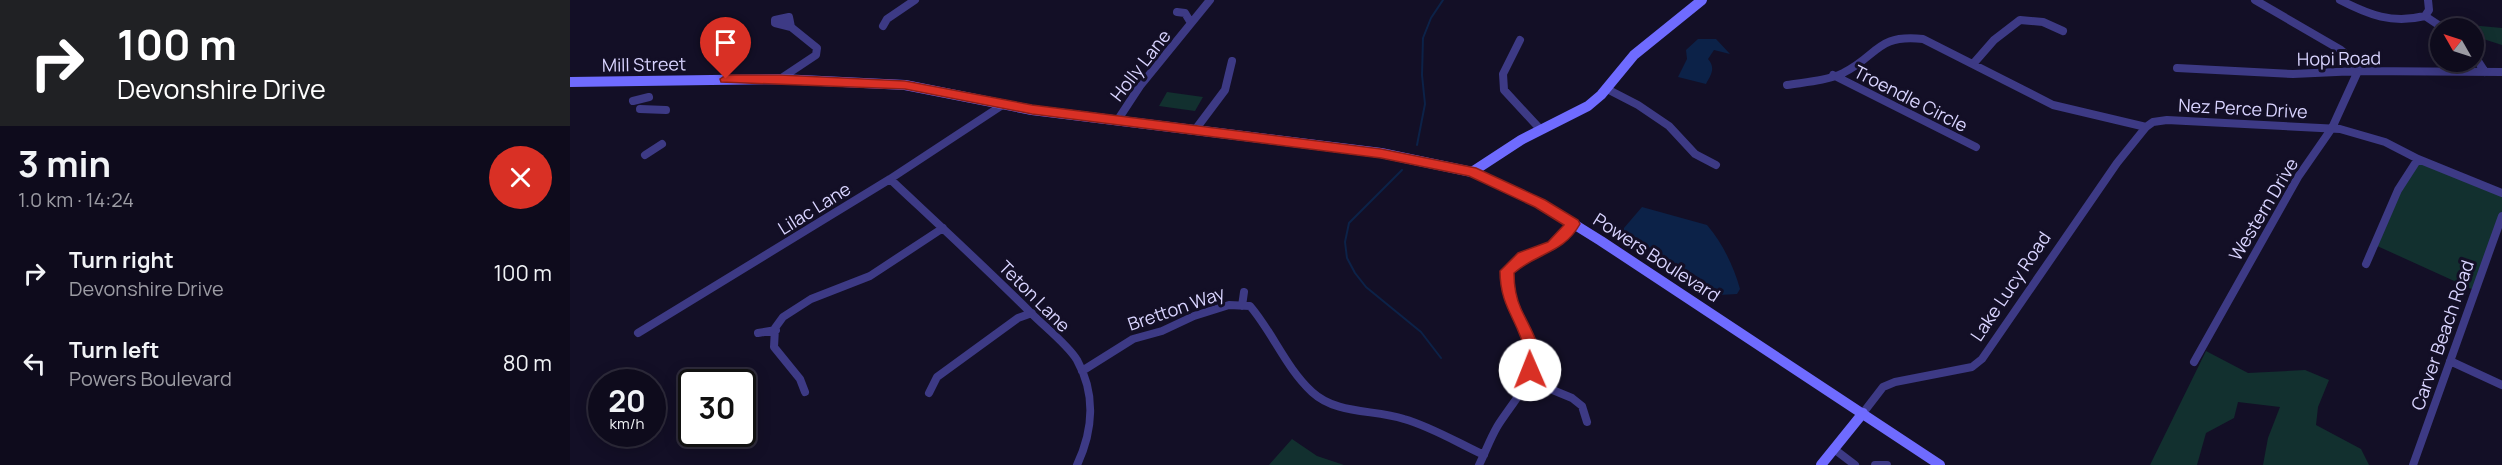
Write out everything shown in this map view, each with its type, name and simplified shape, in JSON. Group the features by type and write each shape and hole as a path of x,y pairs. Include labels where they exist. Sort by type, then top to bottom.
{"main road":[{"path":"1472,171 1541,130 1573,116 1595,101 1635,55 1702,0"},
{"name":"Mill Street","path":"570,81 780,79 905,85 1004,104"},
{"name":"Powers Boulevard","path":"1004,104 1117,121 1381,153 1472,171 1540,203 1574,224 1863,412 1940,465"},
{"name":"Lake Lucy Road","path":"1821,465 1863,412"}],"street":[{"path":"883,27 887,19 915,0"},
{"name":"Holly Lane","path":"1117,121 1123,108 1210,0"},
{"path":"2255,0 2341,50 2356,62 2358,71"},
{"path":"2340,0 2375,18 2392,21 2407,21 2425,16 2429,10 2428,0"},
{"path":"1177,12 1185,13 1191,23"},
{"path":"2425,16 2430,19"},
{"path":"1973,64 1994,40 2020,20 2043,22 2063,31"},
{"path":"780,79 816,55 817,48 791,27"},
{"name":"Nez Perce Drive","path":"1787,85 1844,72 1888,39 1904,36 1923,39 2053,105 2146,127 2167,120 2332,128 2364,134 2502,193"},
{"path":"1520,40 1503,74 1504,90 1541,130"},
{"path":"1195,130 1225,90 1232,61"},
{"name":"Hopi Road","path":"2177,68 2294,74 2358,71 2502,72"},
{"name":"Western Drive","path":"2194,362 2298,177 2332,128 2358,71"},
{"name":"Troendle Circle","path":"1833,75 1976,147"},
{"path":"1607,89 1638,105 1669,126 1695,153 1716,165"},
{"path":"633,101 649,97"},
{"name":"Lilac Lane","path":"638,333 890,179 1004,104"},
{"path":"640,109 666,110"},
{"name":"Lake Lucy Road","path":"1863,412 1883,387 1895,382 1972,367 1983,359 2105,181 2146,127"},
{"path":"645,155 662,144"},
{"path":"2366,264 2398,190 2418,159"},
{"name":"Teton Lane","path":"890,179 1032,313 1076,358 1082,371 1093,415 1089,437 1077,465"},
{"name":"Carver Beach Road","path":"2413,465 2502,216"},
{"path":"1479,465 1496,429 1526,379 1533,355 1529,341 1513,308 1507,286 1507,271 1522,257 1553,246 1574,224"},
{"path":"805,392 800,379 779,354 773,342 782,320 803,303 826,291 868,277 943,228"},
{"path":"1242,306 1244,292"},
{"name":"Bretton Way","path":"1082,371 1133,339 1162,331 1194,316 1229,305 1250,306 1260,317 1307,387 1324,401 1396,416 1484,455"},
{"path":"929,393 937,377 1018,318 1032,313"},
{"path":"758,333 776,330"},
{"path":"2450,361 2502,385"},
{"path":"1526,379 1572,399 1582,406 1587,422"},
{"path":"1834,449 1855,465"},
{"path":"1875,465 1887,465"}],"green space":[{"path":"2484,26 2502,28 2502,45 2484,39"},
{"path":"1167,92 1203,97 1195,111 1159,106"},
{"path":"2418,159 2502,193 2502,214 2474,290 2375,245 2398,190"},
{"path":"2206,351 2248,373 2305,370 2329,380 2318,407 2316,425 2361,449 2369,465 2263,465 2268,438 2280,407 2238,402 2234,418 2206,433 2197,465 2150,465"},
{"path":"1292,439 1317,456 1344,465 1269,465"}],"water":[{"path":"1698,39 1716,39 1730,54 1714,50 1708,59 1712,68 1706,84 1678,77 1687,59 1686,50"},
{"path":"1642,207 1707,225 1718,239 1731,264 1740,289 1737,294 1719,295 1695,275 1624,232 1624,228"}],"waterway":[{"path":"1417,145 1425,104 1422,75 1423,38 1431,18 1443,0"},
{"path":"1402,170 1349,223 1345,242 1347,258 1366,287 1421,332 1441,358"}],"route":[{"path":"726,79 780,79 905,85 1032,110 1381,153 1472,171 1540,203 1574,224 1553,246 1522,257 1507,271 1507,286 1513,308 1529,341 1533,355 1530,370"}]}
